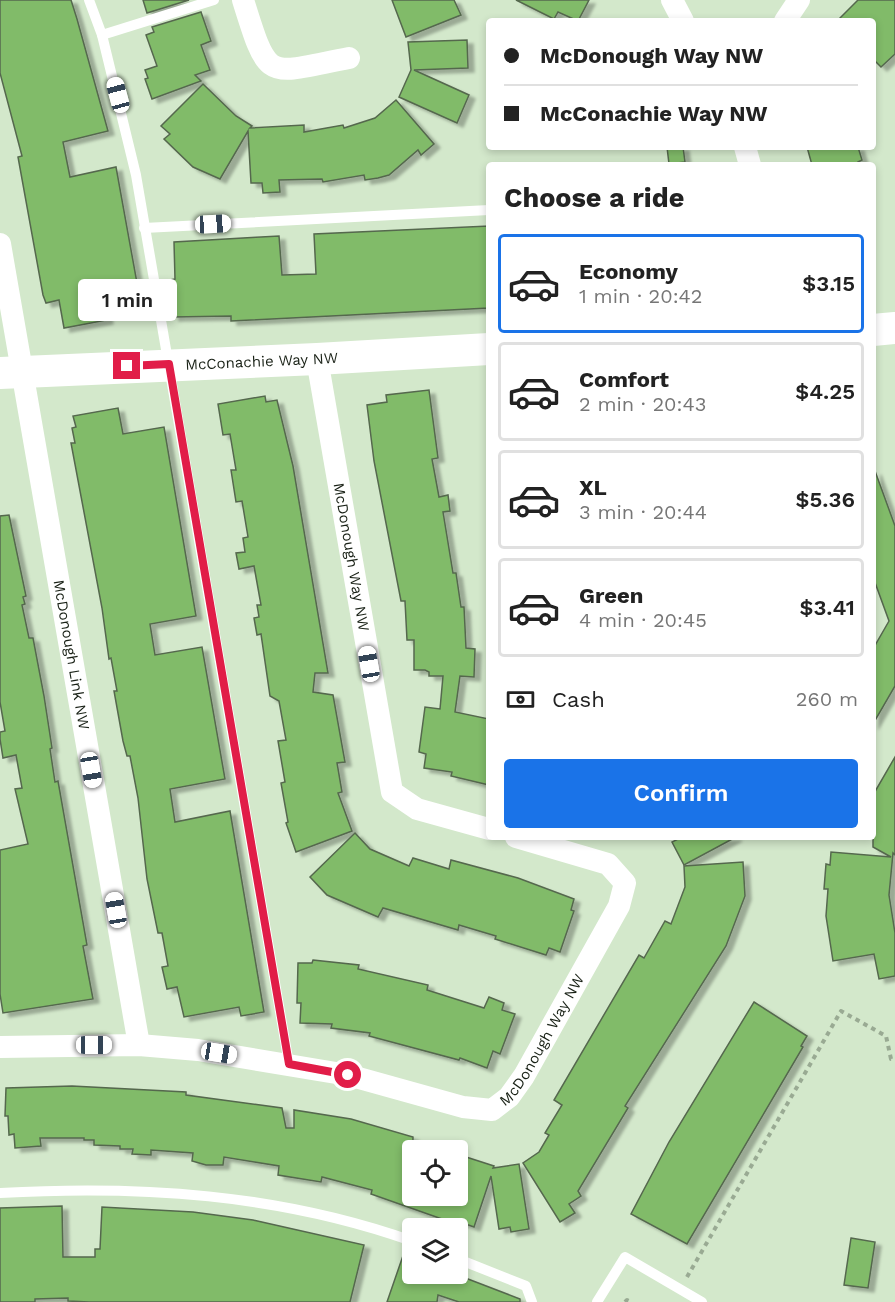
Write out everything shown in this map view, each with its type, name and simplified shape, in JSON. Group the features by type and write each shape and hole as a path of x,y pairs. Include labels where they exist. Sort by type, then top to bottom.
{"street":[{"path":"243,0 259,52 271,66 290,70 349,57"},
{"path":"787,18 799,0"},
{"name":"McDonough Link NW","path":"0,244 11,372 139,1045"},
{"path":"876,330 895,328"},
{"name":"McConachie Way NW","path":"11,372 486,349"},
{"name":"McDonough Way NW","path":"317,359 392,792 417,809 486,828"},
{"name":"McDonough Way NW","path":"0,1047 139,1045 198,1050 348,1075 478,1109 492,1110 508,1097 524,1076 619,906 625,883 608,864 526,840"}],"lane":[{"path":"89,0 102,35 123,115 169,364 289,1064"},
{"path":"102,35 214,0"},
{"path":"144,228 486,210"},
{"path":"0,1193 127,1190 202,1195 282,1205 350,1221 402,1238"},
{"path":"597,1302 625,1257 702,1302"},
{"path":"468,1263 526,1286 532,1302"}],"path":[{"path":"680,1289 841,1011 886,1036 891,1059 895,1059"},
{"path":"625,1302 627,1299 631,1302"}],"building":[{"path":"0,0 71,0 108,131 63,142 70,177 116,167 137,283 101,289 107,320 64,328 59,300 46,303 43,295 18,157 22,156 0,73"},
{"path":"143,0 189,0 147,13"},
{"path":"392,0 454,0 461,15 406,37"},
{"path":"516,0 589,0 580,18 571,18 558,12 555,18"},
{"path":"858,0 895,0 895,54 881,67 876,62 876,18 840,18"},
{"path":"201,12 211,41 201,45 210,70 195,75 201,81 152,99 145,79 148,78 145,70 157,66 146,35 154,32 152,27"},
{"path":"467,40 468,68 414,70 469,95 457,123 399,97 411,70 408,42"},
{"path":"203,84 236,116 252,126 250,128 304,125 304,132 343,125 344,128 375,118 396,100 434,144 421,155 418,150 389,175 365,180 364,175 323,182 322,179 279,180 280,192 263,193 262,183 251,183 248,131 220,179 193,167 164,139 170,134 161,126"},
{"path":"667,150 683,150 685,162 669,162"},
{"path":"808,150 859,150 862,160 858,162 811,162"},
{"path":"486,226 486,308 231,321 231,316 173,317 169,280 175,279 174,242 279,236 282,275 316,274 314,234"},
{"path":"429,390 438,458 432,459 439,497 448,495 450,511 443,512 453,573 456,573 461,607 464,607 466,648 475,649 474,677 460,676 455,712 486,718 486,784 451,776 452,772 424,768 426,754 419,752 425,707 440,709 443,676 429,676 429,672 425,670 414,670 414,640 407,640 405,601 401,601 374,461 367,405 387,402 386,395"},
{"path":"265,396 266,402 277,400 293,466 328,673 315,673 313,692 333,695 345,762 337,763 342,792 338,793 352,831 296,852 286,823 288,822 281,783 285,782 278,741 286,740 279,701 270,696 261,634 257,635 254,618 259,617 257,605 261,605 254,566 239,569 236,553 245,552 243,538 248,537 242,501 236,502 231,470 236,470 230,434 223,435 218,404"},
{"path":"118,408 123,434 164,427 196,616 150,624 155,655 202,647 225,779 170,789 175,822 230,811 264,1012 241,1016 239,1007 184,1017 177,987 167,989 162,967 168,966 162,933 158,933 147,879 138,798 130,756 127,756 123,741 114,691 117,691 111,658 109,659 102,608 71,443 75,443 72,428 76,427 73,416"},
{"path":"876,474 895,526 895,686 876,719 876,644 889,621 876,585"},
{"path":"9,515 26,596 23,597 25,604 22,605 29,638 33,638 44,696 55,782 58,781 87,945 83,946 93,999 3,1013 0,994 0,850 28,844 15,789 22,788 16,755 3,758 0,739 0,732 5,731 0,702 0,516"},
{"path":"895,757 895,855 893,853 889,895 895,933 895,976 879,979 874,954 833,961 826,916 828,889 824,889 826,864 830,865 831,852 891,857 873,847 873,840 876,840 876,790"},
{"path":"355,833 370,849 409,866 413,858 449,869 451,860 518,878 574,899 571,910 574,911 560,952 549,948 546,955 459,925 458,930 383,908 378,917 327,895 310,877"},
{"path":"676,840 730,840 684,865 672,842"},
{"path":"743,862 745,896 726,946 625,1106 628,1108 578,1191 581,1196 569,1204 575,1213 560,1222 523,1163 539,1152 549,1135 545,1133 562,1105 554,1100 639,955 644,958 665,921 671,924 685,887 684,866"},
{"path":"313,960 359,965 358,969 428,985 427,990 484,1008 489,997 504,1003 502,1010 515,1014 500,1054 493,1051 487,1068 460,1058 459,1060 369,1036 370,1033 331,1028 332,1024 300,1023 301,1003 297,1003 298,963 312,963"},
{"path":"754,1002 807,1036 801,1046 803,1047 687,1244 631,1214 669,1142"},
{"path":"72,1086 186,1092 186,1095 282,1108 286,1128 294,1128 294,1110 351,1119 413,1137 413,1140 402,1140 402,1205 371,1194 372,1190 322,1177 321,1182 278,1175 279,1166 224,1157 223,1165 206,1165 192,1161 193,1153 151,1150 151,1155 132,1154 133,1149 94,1145 94,1140 84,1140 84,1138 40,1138 41,1146 15,1148 14,1134 9,1135 8,1116 5,1116 6,1088"},
{"path":"468,1158 494,1166 493,1168 519,1164 529,1229 511,1232 510,1227 499,1229 491,1176 474,1227 468,1225 468,1218 439,1218 405,1206 468,1206"},
{"path":"62,1206 63,1257 95,1257 95,1249 100,1249 102,1207 193,1212 253,1220 364,1245 350,1302 89,1302 68,1301 68,1298 35,1299 35,1302 0,1302 0,1208"},
{"path":"851,1238 875,1242 868,1288 844,1285"},
{"path":"402,1259 402,1284 468,1284 468,1279 520,1299 520,1302 459,1302 438,1295 437,1302 387,1302"}],"route":[{"path":"127,366 169,364 289,1064 348,1075"}]}
